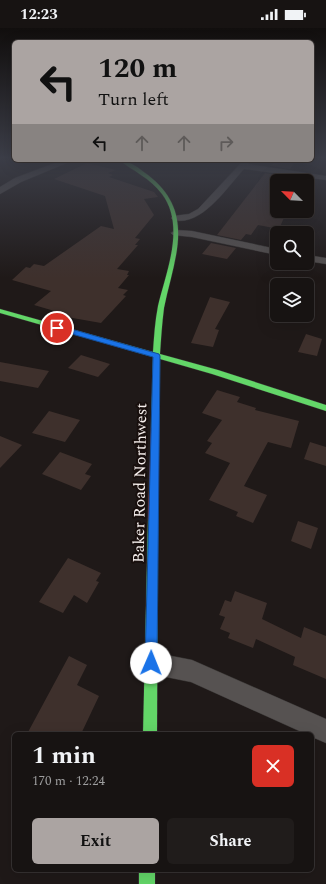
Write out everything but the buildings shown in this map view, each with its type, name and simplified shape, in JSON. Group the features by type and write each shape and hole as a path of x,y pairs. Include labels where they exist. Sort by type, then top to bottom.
{"street":[{"path":"167,198 176,218 191,216 201,211 213,198"},
{"name":"Baker Road Northwest","path":"150,732 156,356 162,300 176,233 176,218"},
{"path":"176,233 192,234 270,251"},
{"path":"314,259 326,261"},
{"path":"0,311 156,356 326,408"},
{"path":"151,663 192,671 326,731"},
{"path":"147,872 147,884"}],"traffic: fast":[{"path":"155,428 156,361 159,321 176,236 173,210 167,198"},
{"path":"0,311 215,372 326,408"},
{"path":"150,732 153,519"},
{"path":"147,872 147,884"}],"traffic: jam":[{"path":"153,519 155,428"}],"route":[{"path":"57,328 156,356 151,663"}]}
